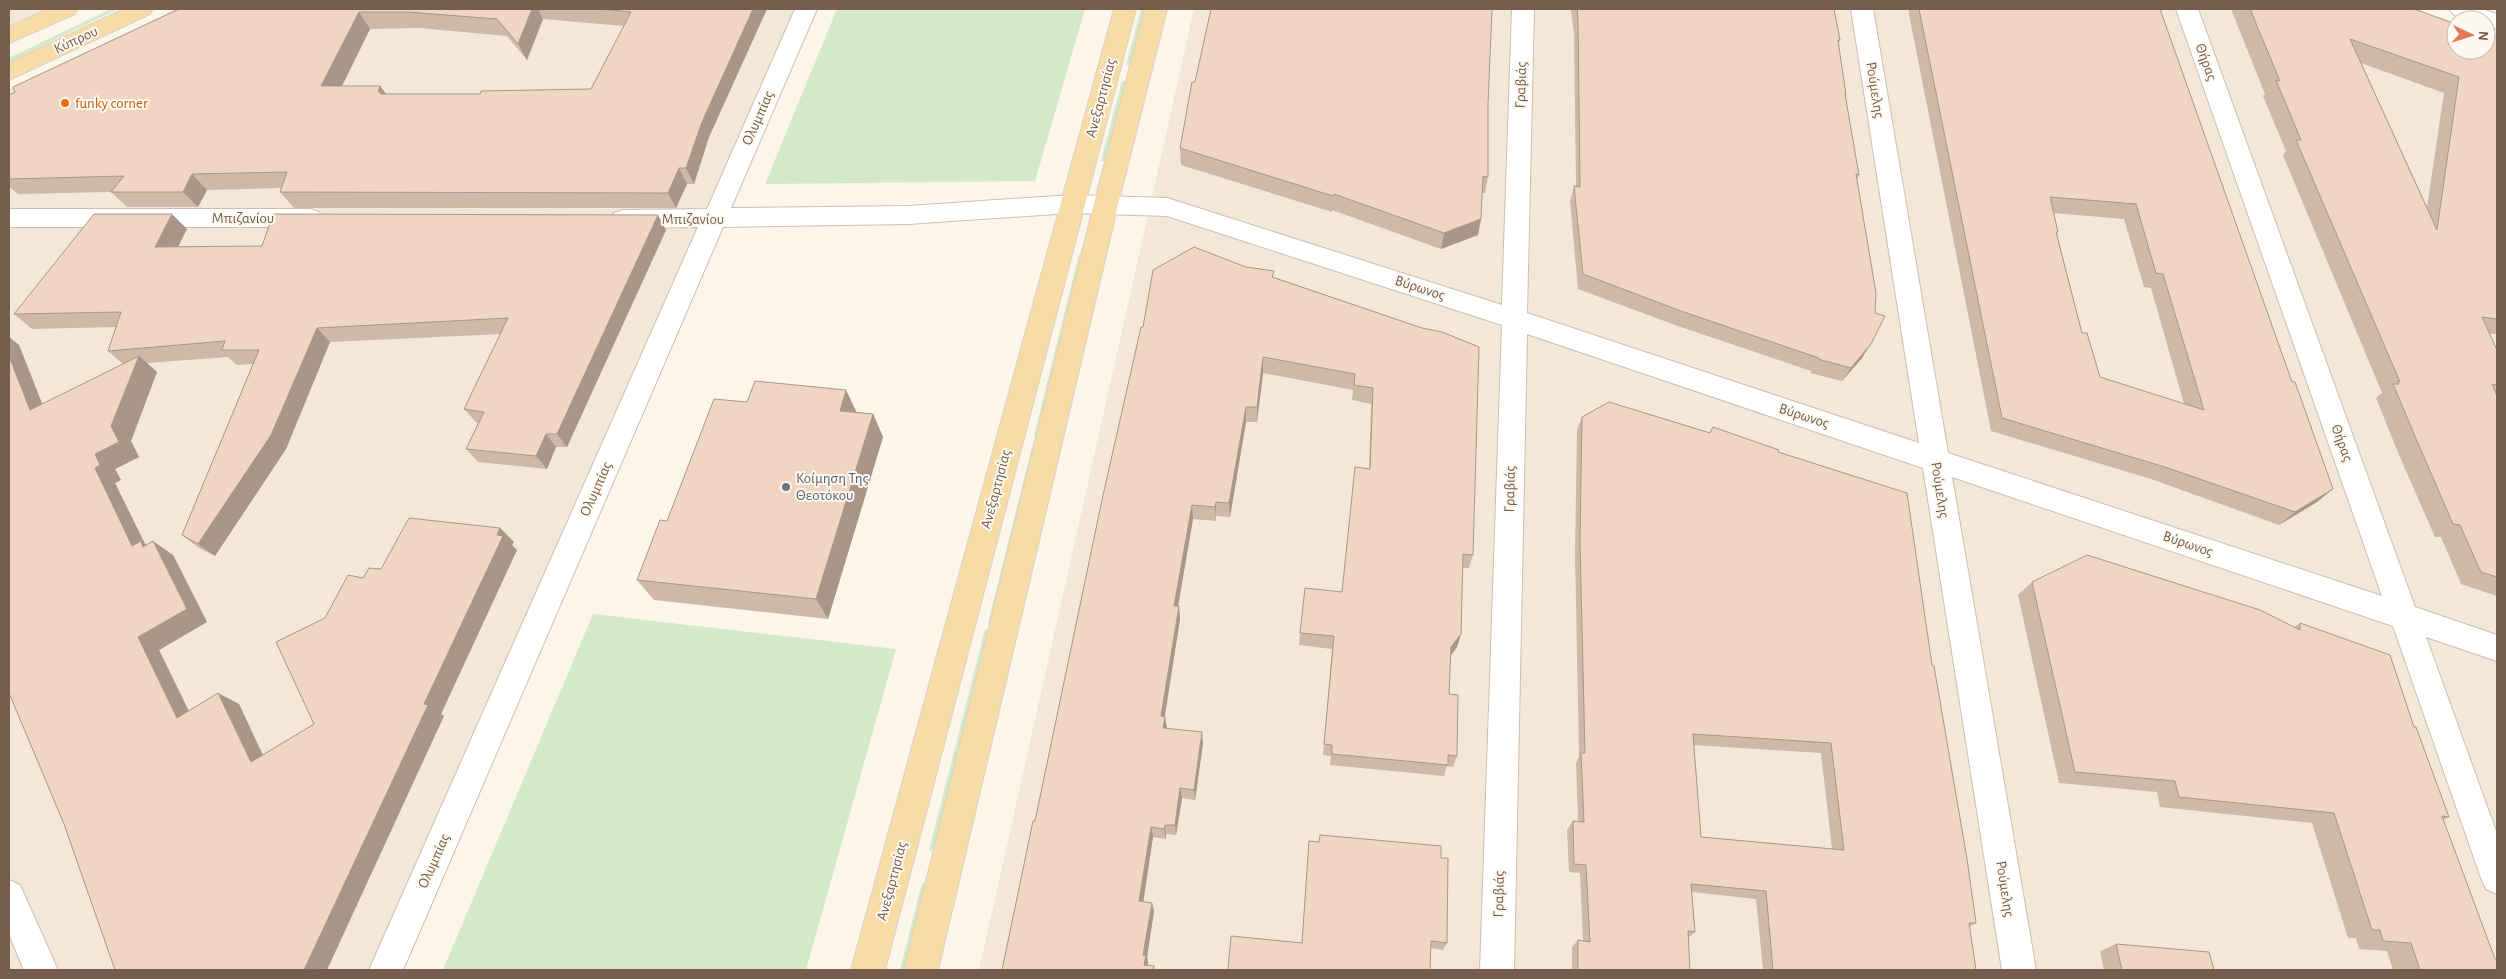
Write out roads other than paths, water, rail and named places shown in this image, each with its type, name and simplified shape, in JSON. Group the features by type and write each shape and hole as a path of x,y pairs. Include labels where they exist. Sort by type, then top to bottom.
{"main road":[{"path":"9,36 67,9"},
{"name":"Κύπρου","path":"9,72 142,9"},
{"name":"Ανεξαρτησίας","path":"868,970 1072,204 1126,9"},
{"name":"Ανεξαρτησίας","path":"921,970 1106,204 1156,9"}],"street":[{"name":"Ολυμπίας","path":"386,970 806,9"},
{"name":"Γραβιάς","path":"1498,970 1523,9"},
{"name":"Ρούμελης","path":"1862,9 2018,970"},
{"name":"Θήρας","path":"2187,9 2497,878"},
{"path":"2460,9 2497,22"},
{"name":"Μπιζανίου","path":"605,219 908,215 1072,204 1106,204"},
{"name":"Βύρωνος","path":"1106,204 1167,207 1514,319 2497,648"},
{"name":"Μπιζανίου","path":"9,218 337,218"},
{"path":"9,896 41,970"}],"place":[{"name":"funky corner","path":"65,103"},
{"name":"Κοίμηση Της Θεοτόκου","path":"786,487"}]}
